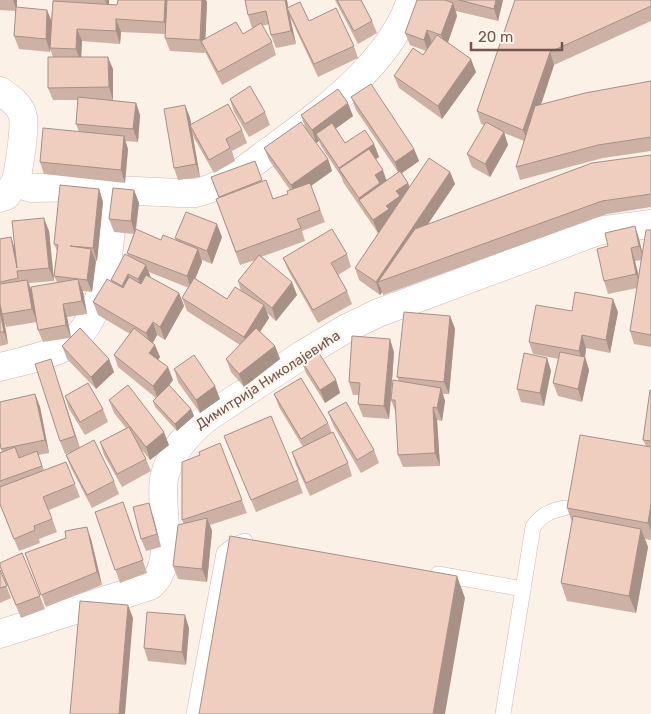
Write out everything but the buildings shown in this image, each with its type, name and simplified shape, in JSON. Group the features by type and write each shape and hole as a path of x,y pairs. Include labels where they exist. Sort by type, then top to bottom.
{"street":[{"path":"8,190 94,187 180,194 196,193 227,181 328,106 375,61 393,35 412,0"},
{"path":"0,91 19,108 23,117 19,172 8,190"},
{"path":"0,368 64,347 85,327 101,292 106,269 114,190"},
{"name":"Димитрија Николајевића","path":"0,634 150,586 156,581 164,558 164,479 178,446 194,428 208,417 302,355 347,328 378,313 469,278 598,232 651,224"}],"lane":[{"path":"503,714 533,528 545,514 564,508"},
{"path":"194,714 224,553 240,542 255,543"},
{"path":"427,572 523,589"}]}
